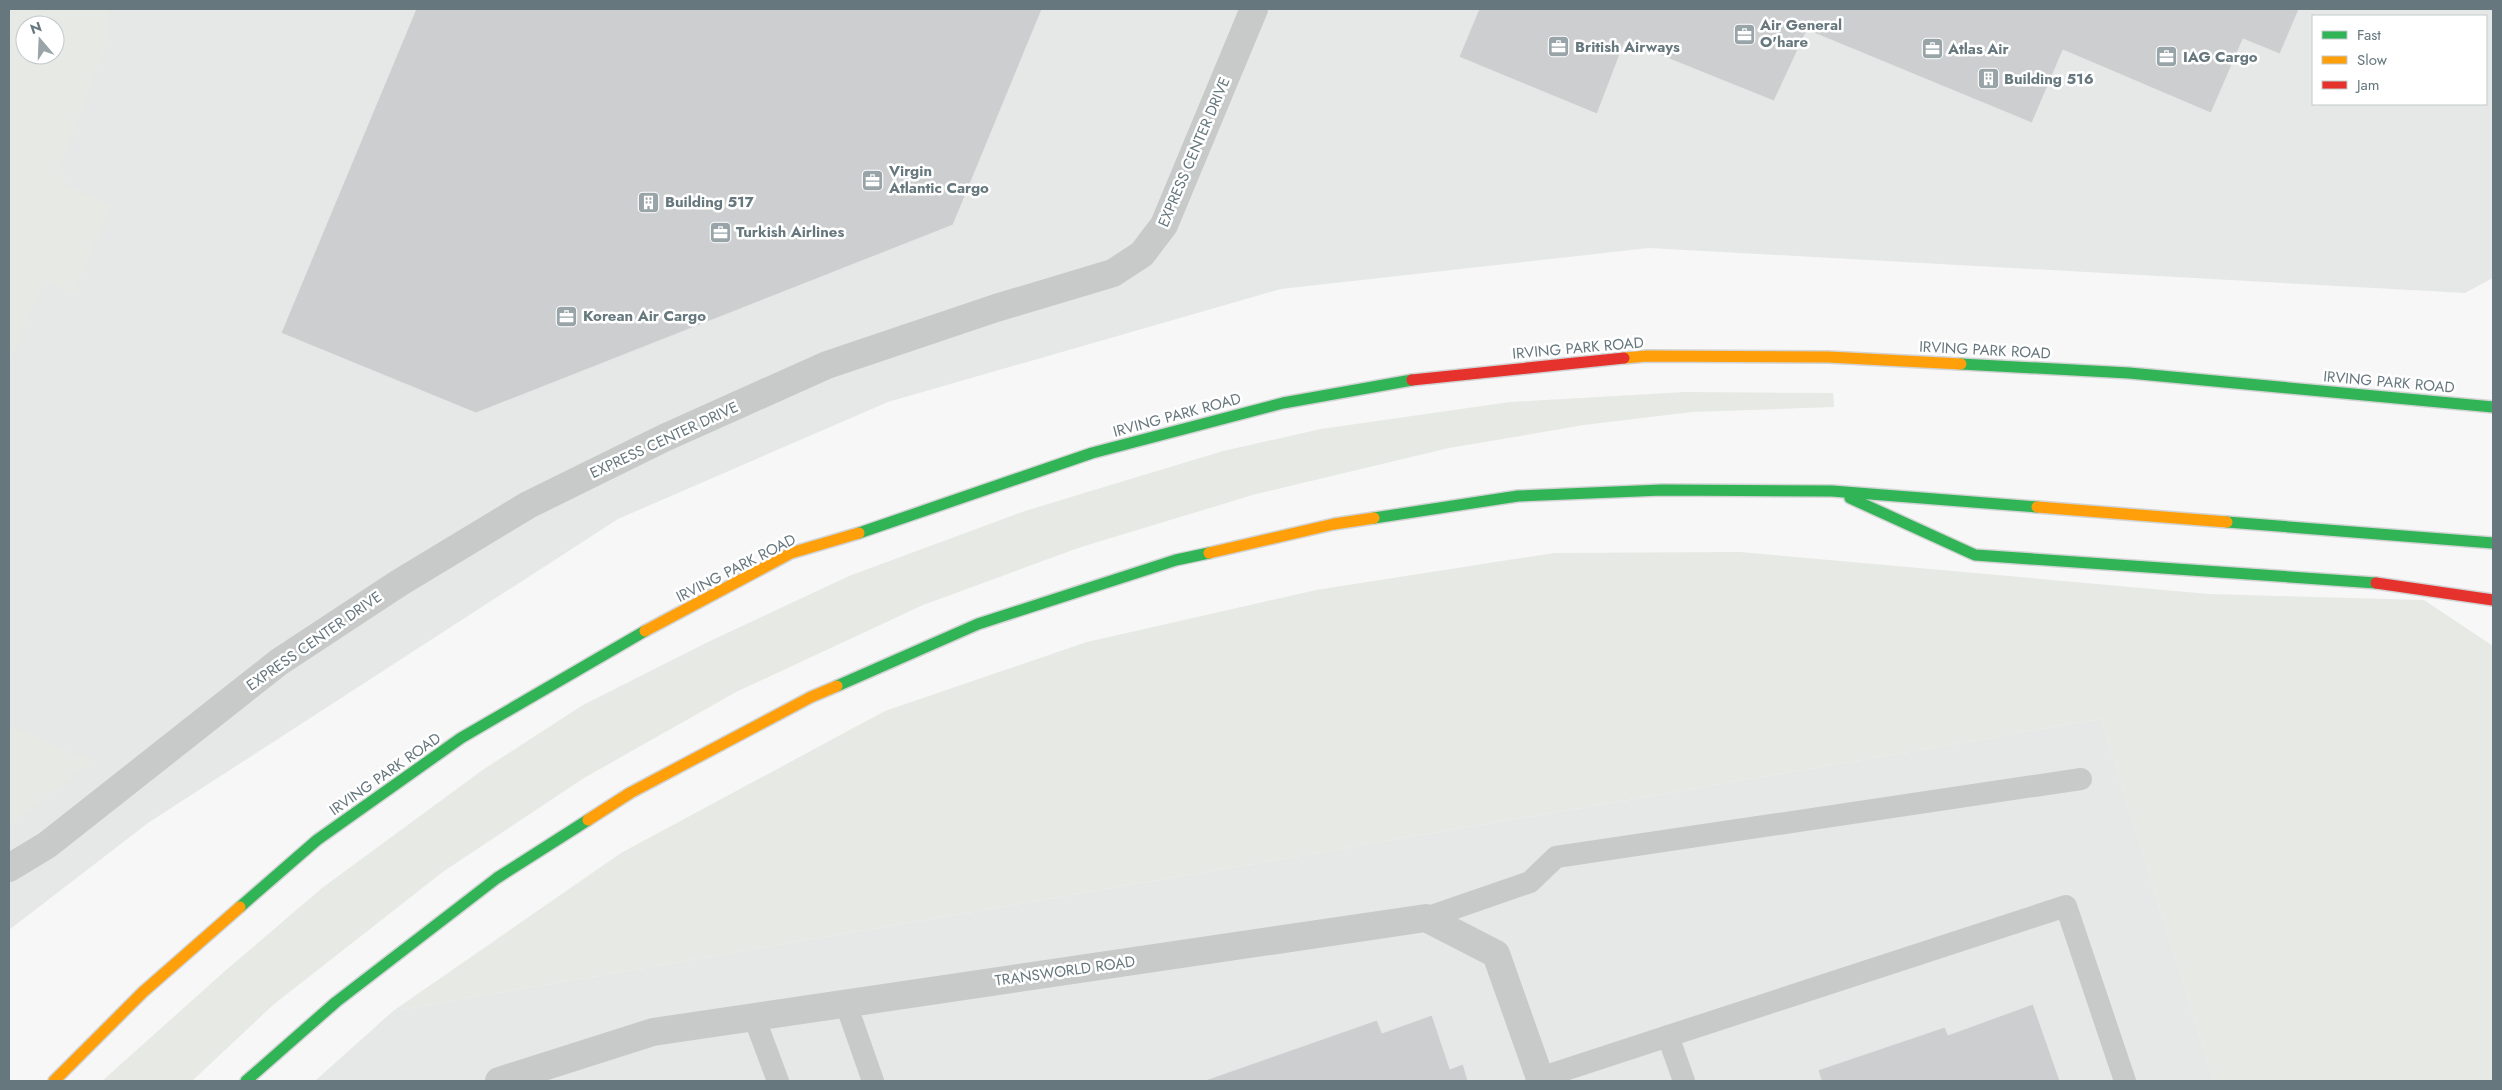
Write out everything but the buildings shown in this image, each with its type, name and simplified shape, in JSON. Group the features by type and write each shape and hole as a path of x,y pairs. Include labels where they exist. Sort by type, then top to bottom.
{"main road":[{"name":"IRVING PARK ROAD","path":"54,1081 143,992 317,840 461,738 599,656 791,553 868,530 1092,453 1283,403 1425,378 1647,356 1828,357 2119,372 2493,407"},
{"path":"246,1081 336,1002 497,878 630,793 811,697 978,624 1176,560 1334,524 1518,496 1662,490 1832,490 2493,543"},
{"path":"1832,490 1975,555 2385,584 2493,600"}],"street":[{"name":"EXPRESS CENTER DRIVE","path":"9,868 47,845 278,662 399,583 528,505 664,438 827,365 996,308 1113,273 1142,254 1164,225 1254,9"},
{"name":"TRANSWORLD ROAD","path":"499,1081 652,1032 1426,918"},
{"path":"1426,918 1496,954 1540,1080"}],"lane":[{"path":"1426,918 1530,882 1556,858 2081,779"},
{"path":"1540,1080 1668,1036 2066,906 2125,1081"},
{"path":"846,1004 873,1081"},
{"path":"754,1017 778,1081"},
{"path":"1668,1036 1684,1081"}],"shaded area":[{"path":"9,9 2493,9 2493,278 2465,293 1649,248 1281,289 888,402 618,519 148,823 9,930"},
{"path":"9,9 110,9 103,55 61,162 66,186 111,205 75,292 44,281 9,364"},
{"path":"1685,392 1833,393 1834,407 1692,412 1584,425 1449,448 1256,494 1081,547 923,605 736,692 584,778 444,871 273,1005 192,1081 102,1081 225,971 322,888 484,769 583,705 706,643 849,576 1025,511 1223,451 1321,429 1510,402"},
{"path":"1740,552 2209,594 2424,600 2493,646 2493,1081 2214,1081 2101,719 393,1011 621,853 885,711 1087,642 1316,590 1554,553"},
{"path":"2101,719 2214,1081 315,1081 393,1011"},
{"path":"9,725 93,761 9,826"}],"traffic: fast":[{"path":"1961,364 2129,373 2493,407"},
{"path":"859,533 1092,453 1283,403 1412,380"},
{"path":"1374,518 1518,496 1662,490 1832,491 2037,507"},
{"path":"1850,498 1975,555 2376,583"},
{"path":"2227,522 2493,543"},
{"path":"837,686 978,624 1176,560 1209,553"},
{"path":"240,907 317,840 461,738 645,631"},
{"path":"246,1081 336,1002 497,878 588,820"}],"traffic: slow":[{"path":"1624,358 1647,356 1828,357 1961,364"},
{"path":"2037,507 2227,522"},
{"path":"1209,553 1334,524 1374,518"},
{"path":"645,631 791,553 859,533"},
{"path":"588,820 630,793 811,697 837,686"},
{"path":"54,1081 143,992 240,907"}],"traffic: jam":[{"path":"1412,380 1624,358"},
{"path":"2376,583 2493,600"}],"place":[{"name":"Air General O'hare","path":"1744,34"},
{"name":"British Airways","path":"1559,47"},
{"name":"Atlas Air","path":"1932,49"},
{"name":"IAG Cargo","path":"2167,57"},
{"name":"Building 516","path":"1988,79"},
{"name":"Virgin Atlantic Cargo","path":"873,180"},
{"name":"Building 517","path":"649,202"},
{"name":"Turkish Airlines","path":"720,232"},
{"name":"Korean Air Cargo","path":"567,316"}]}
